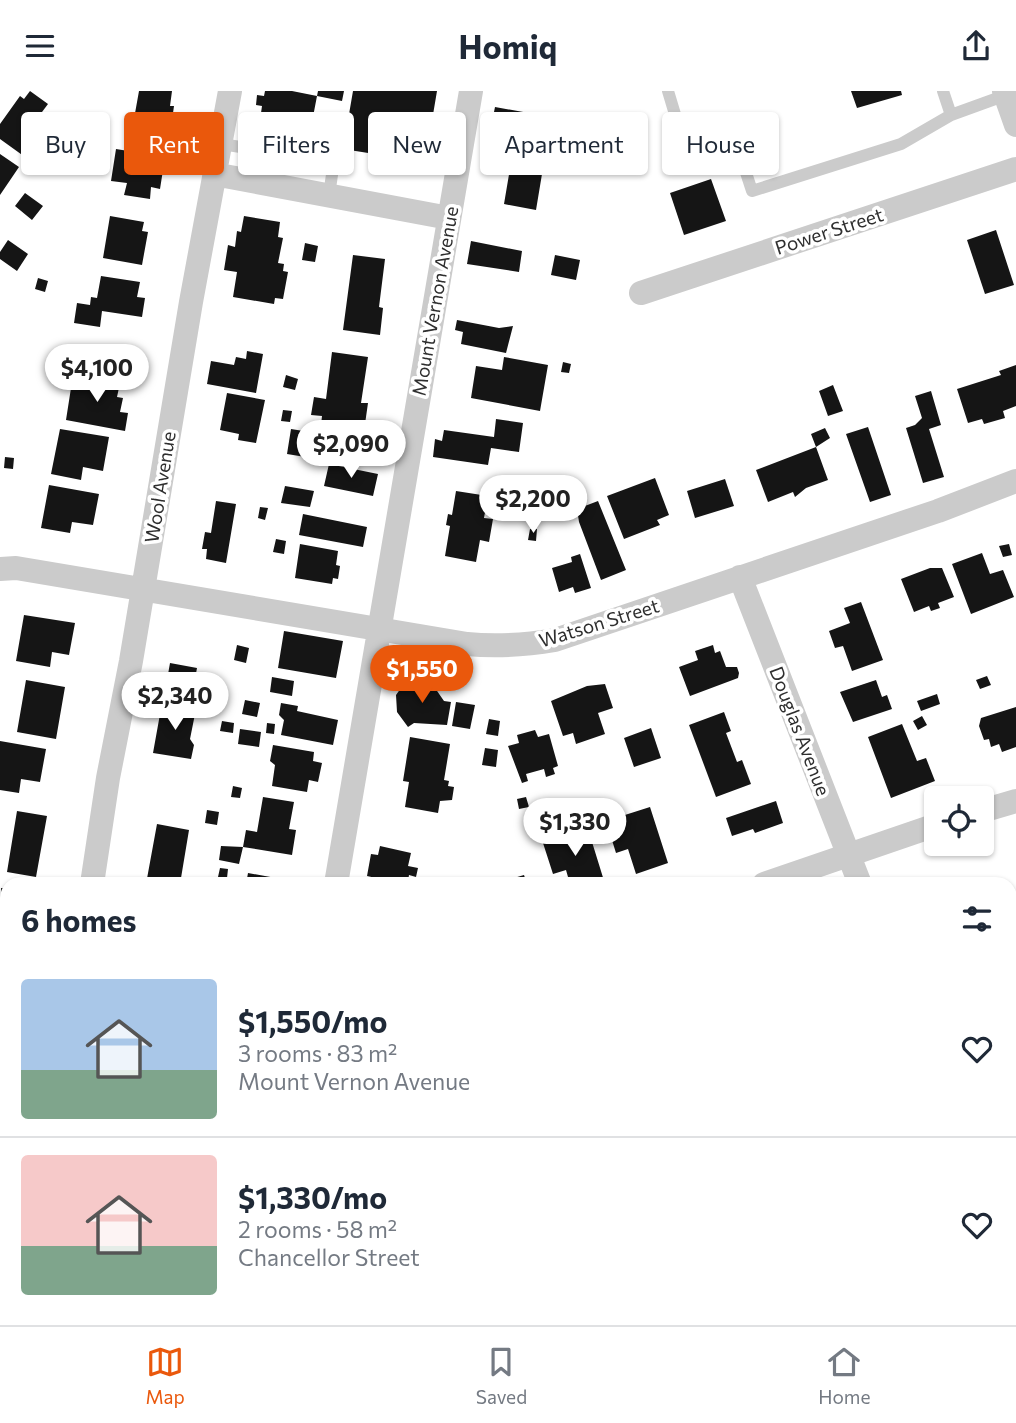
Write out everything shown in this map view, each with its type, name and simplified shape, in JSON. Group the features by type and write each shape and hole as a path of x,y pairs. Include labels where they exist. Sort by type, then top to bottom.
{"street":[{"name":"Wool Avenue","path":"224,126 230,91"},
{"name":"Mount Vernon Avenue","path":"337,877 471,91"},
{"path":"1005,93 1016,125"},
{"name":"Power Street","path":"641,293 1016,169"},
{"name":"Wool Avenue","path":"93,877 214,175"},
{"path":"219,175 449,218"},
{"name":"Watson Street","path":"0,569 16,568 143,588 467,644 522,646 555,640 937,511 1016,481"},
{"name":"Douglas Avenue","path":"740,577 857,877"},
{"path":"994,807 1016,801"},
{"path":"784,877 924,829"}],"lane":[{"path":"668,91 684,141 731,127 752,191 901,144 951,115 1005,93"},
{"path":"943,91 951,115"},
{"path":"224,143 324,160 333,168 329,195"}],"building":[{"path":"30,91 48,104 42,112 21,112 21,154 0,139 0,124 20,96 24,99"},
{"path":"139,91 172,91 170,106 174,106 173,112 135,112"},
{"path":"265,91 292,91 317,96 314,112 261,112 262,106 256,105 257,95 264,96"},
{"path":"318,91 344,91 342,101 317,96"},
{"path":"353,91 437,91 433,112 368,112 368,153 354,151 354,112 349,112"},
{"path":"851,91 901,91 902,95 857,108"},
{"path":"495,107 523,112 494,112"},
{"path":"116,149 124,150 124,175 162,175 160,189 151,187 150,199 124,195 127,183 111,181"},
{"path":"0,154 19,167 0,195"},
{"path":"509,175 542,175 536,210 504,204"},
{"path":"711,179 726,221 684,235 670,193"},
{"path":"25,193 43,206 32,220 15,206"},
{"path":"110,216 144,222 142,231 148,232 142,265 103,258"},
{"path":"244,216 280,222 278,237 283,238 278,263 284,264 283,271 288,272 283,299 275,298 274,304 233,297 237,272 224,270 228,245 235,247 237,231 241,232"},
{"path":"996,230 1014,285 985,294 967,240"},
{"path":"8,240 28,254 17,271 0,259 0,252"},
{"path":"471,241 522,251 519,272 467,264"},
{"path":"305,243 318,246 315,262 302,260"},
{"path":"353,255 385,259 379,307 383,308 380,335 343,330"},
{"path":"555,255 580,260 576,280 551,275"},
{"path":"101,276 140,282 137,297 145,298 142,317 102,311 100,327 74,323 77,303 90,305 91,297 97,298"},
{"path":"38,278 48,281 45,292 35,289"},
{"path":"457,320 499,328 513,326 506,353 461,344 463,332 455,330"},
{"path":"247,351 263,354 256,393 207,384 211,361 234,365 236,357 246,359"},
{"path":"332,352 368,357 361,403 368,403 364,431 321,425 322,416 311,415 314,397 326,399"},
{"path":"504,357 548,365 540,411 471,398 476,366 502,370"},
{"path":"563,362 571,364 569,373 561,372"},
{"path":"1016,365 1016,406 1003,411 1005,418 984,424 982,419 968,423 957,389 1001,375 999,371"},
{"path":"286,375 298,379 295,390 283,387"},
{"path":"81,376 120,383 117,397 123,398 120,412 128,413 125,431 66,420 71,388 78,389"},
{"path":"833,385 843,411 828,416 819,391"},
{"path":"931,391 941,425 929,429 944,477 923,483 906,428 915,425 922,418 915,396"},
{"path":"227,393 265,400 256,443 238,440 239,434 220,430"},
{"path":"283,410 292,411 290,422 281,421"},
{"path":"496,419 523,423 519,452 491,448 488,465 433,457 435,439 442,441 444,430 494,437"},
{"path":"868,427 891,495 870,502 846,434"},
{"path":"825,428 830,438 816,447 811,434"},
{"path":"60,429 109,437 103,471 83,467 81,480 51,474"},
{"path":"291,429 347,438 342,463 287,454"},
{"path":"816,447 828,480 806,488 795,497 793,492 768,502 756,470"},
{"path":"5,457 14,458 13,469 4,468"},
{"path":"329,464 378,474 373,496 324,486"},
{"path":"655,478 669,515 657,520 660,525 624,539 607,496"},
{"path":"725,479 734,506 695,518 687,491"},
{"path":"49,485 99,494 93,525 72,522 70,533 41,528"},
{"path":"285,486 314,491 310,507 281,503"},
{"path":"456,491 488,496 484,518 493,519 489,542 480,540 476,562 445,556 450,526 446,525 448,514 452,515"},
{"path":"216,501 236,504 226,563 206,559 207,549 202,549 205,532 211,533"},
{"path":"598,501 626,570 601,580 579,522 577,509"},
{"path":"260,507 268,508 265,520 258,518"},
{"path":"303,514 367,527 363,547 299,535"},
{"path":"530,529 537,529 536,541 528,540"},
{"path":"276,539 286,541 284,554 273,552"},
{"path":"300,544 338,551 338,579 333,578 332,584 295,578"},
{"path":"1009,544 1012,555 1003,557 999,546"},
{"path":"982,553 990,574 1003,570 1014,597 971,614 952,564"},
{"path":"580,554 591,588 575,593 573,587 559,592 552,568 572,562 571,557"},
{"path":"930,568 942,568 954,597 938,603 940,608 931,611 929,606 914,612 901,579"},
{"path":"861,602 883,660 852,671 843,646 835,648 829,631 850,623 844,608"},
{"path":"24,615 75,623 69,655 52,652 50,667 16,661"},
{"path":"284,631 343,641 336,678 278,668"},
{"path":"237,645 249,648 246,663 234,660"},
{"path":"713,645 715,653 720,651 726,667 737,667 738,678 690,696 679,667 698,660 695,651"},
{"path":"170,663 197,668 191,701 164,697"},
{"path":"987,676 991,685 980,689 976,680"},
{"path":"272,677 294,681 292,696 270,692"},
{"path":"415,678 421,686 435,688 444,701 451,702 447,725 414,723 408,727 397,712 396,695"},
{"path":"26,680 65,687 56,739 17,732"},
{"path":"876,680 882,697 887,695 892,709 853,722 840,692"},
{"path":"605,684 613,708 598,713 605,734 576,744 573,733 563,736 551,701 587,686"},
{"path":"937,694 940,704 921,711 917,701"},
{"path":"245,700 260,703 257,717 242,714"},
{"path":"456,702 475,705 470,729 452,726"},
{"path":"162,703 196,709 190,739 194,745 191,759 153,753"},
{"path":"281,703 298,706 297,711 338,720 333,745 281,735 284,720 279,715"},
{"path":"1016,707 1016,747 1002,752 999,744 991,747 989,739 984,740 979,726 981,718"},
{"path":"724,712 731,731 726,733 737,762 742,760 751,784 716,797 689,725"},
{"path":"922,716 927,725 918,730 913,721"},
{"path":"489,719 500,721 498,736 486,734"},
{"path":"222,721 234,723 233,733 220,731"},
{"path":"267,723 275,724 274,734 266,733"},
{"path":"902,724 917,761 926,758 935,781 891,798 868,737"},
{"path":"651,728 661,758 634,767 624,738"},
{"path":"240,729 261,732 259,747 238,744"},
{"path":"535,730 538,737 549,734 558,766 553,768 555,774 546,777 544,769 526,774 528,781 522,783 508,746 519,743 517,735"},
{"path":"410,737 450,744 444,780 449,781 448,786 454,787 452,800 440,801 438,813 405,807 409,782 403,781"},
{"path":"0,741 46,749 40,782 21,779 19,793 0,790"},
{"path":"273,745 314,752 313,761 322,763 318,782 309,780 307,792 272,786 275,765 270,761"},
{"path":"485,748 498,750 496,767 482,765"},
{"path":"233,786 242,788 240,798 231,797"},
{"path":"263,797 294,802 289,829 296,830 292,855 243,847 246,830 257,832"},
{"path":"526,797 529,807 519,809 517,799"},
{"path":"776,801 783,823 755,833 753,829 732,836 726,818"},
{"path":"650,807 668,863 636,874 628,849 616,853 606,821"},
{"path":"207,810 219,812 217,825 205,823"},
{"path":"17,811 47,816 36,877 7,872"},
{"path":"157,824 189,830 181,877 147,877"},
{"path":"588,829 603,877 568,877 566,870 553,874 543,843"},
{"path":"221,846 243,847 239,864 219,860"},
{"path":"380,846 411,853 408,866 418,868 416,877 367,876 371,854 378,855"},
{"path":"220,868 228,869 227,877 218,877"},
{"path":"248,873 270,877 247,877"}]}
